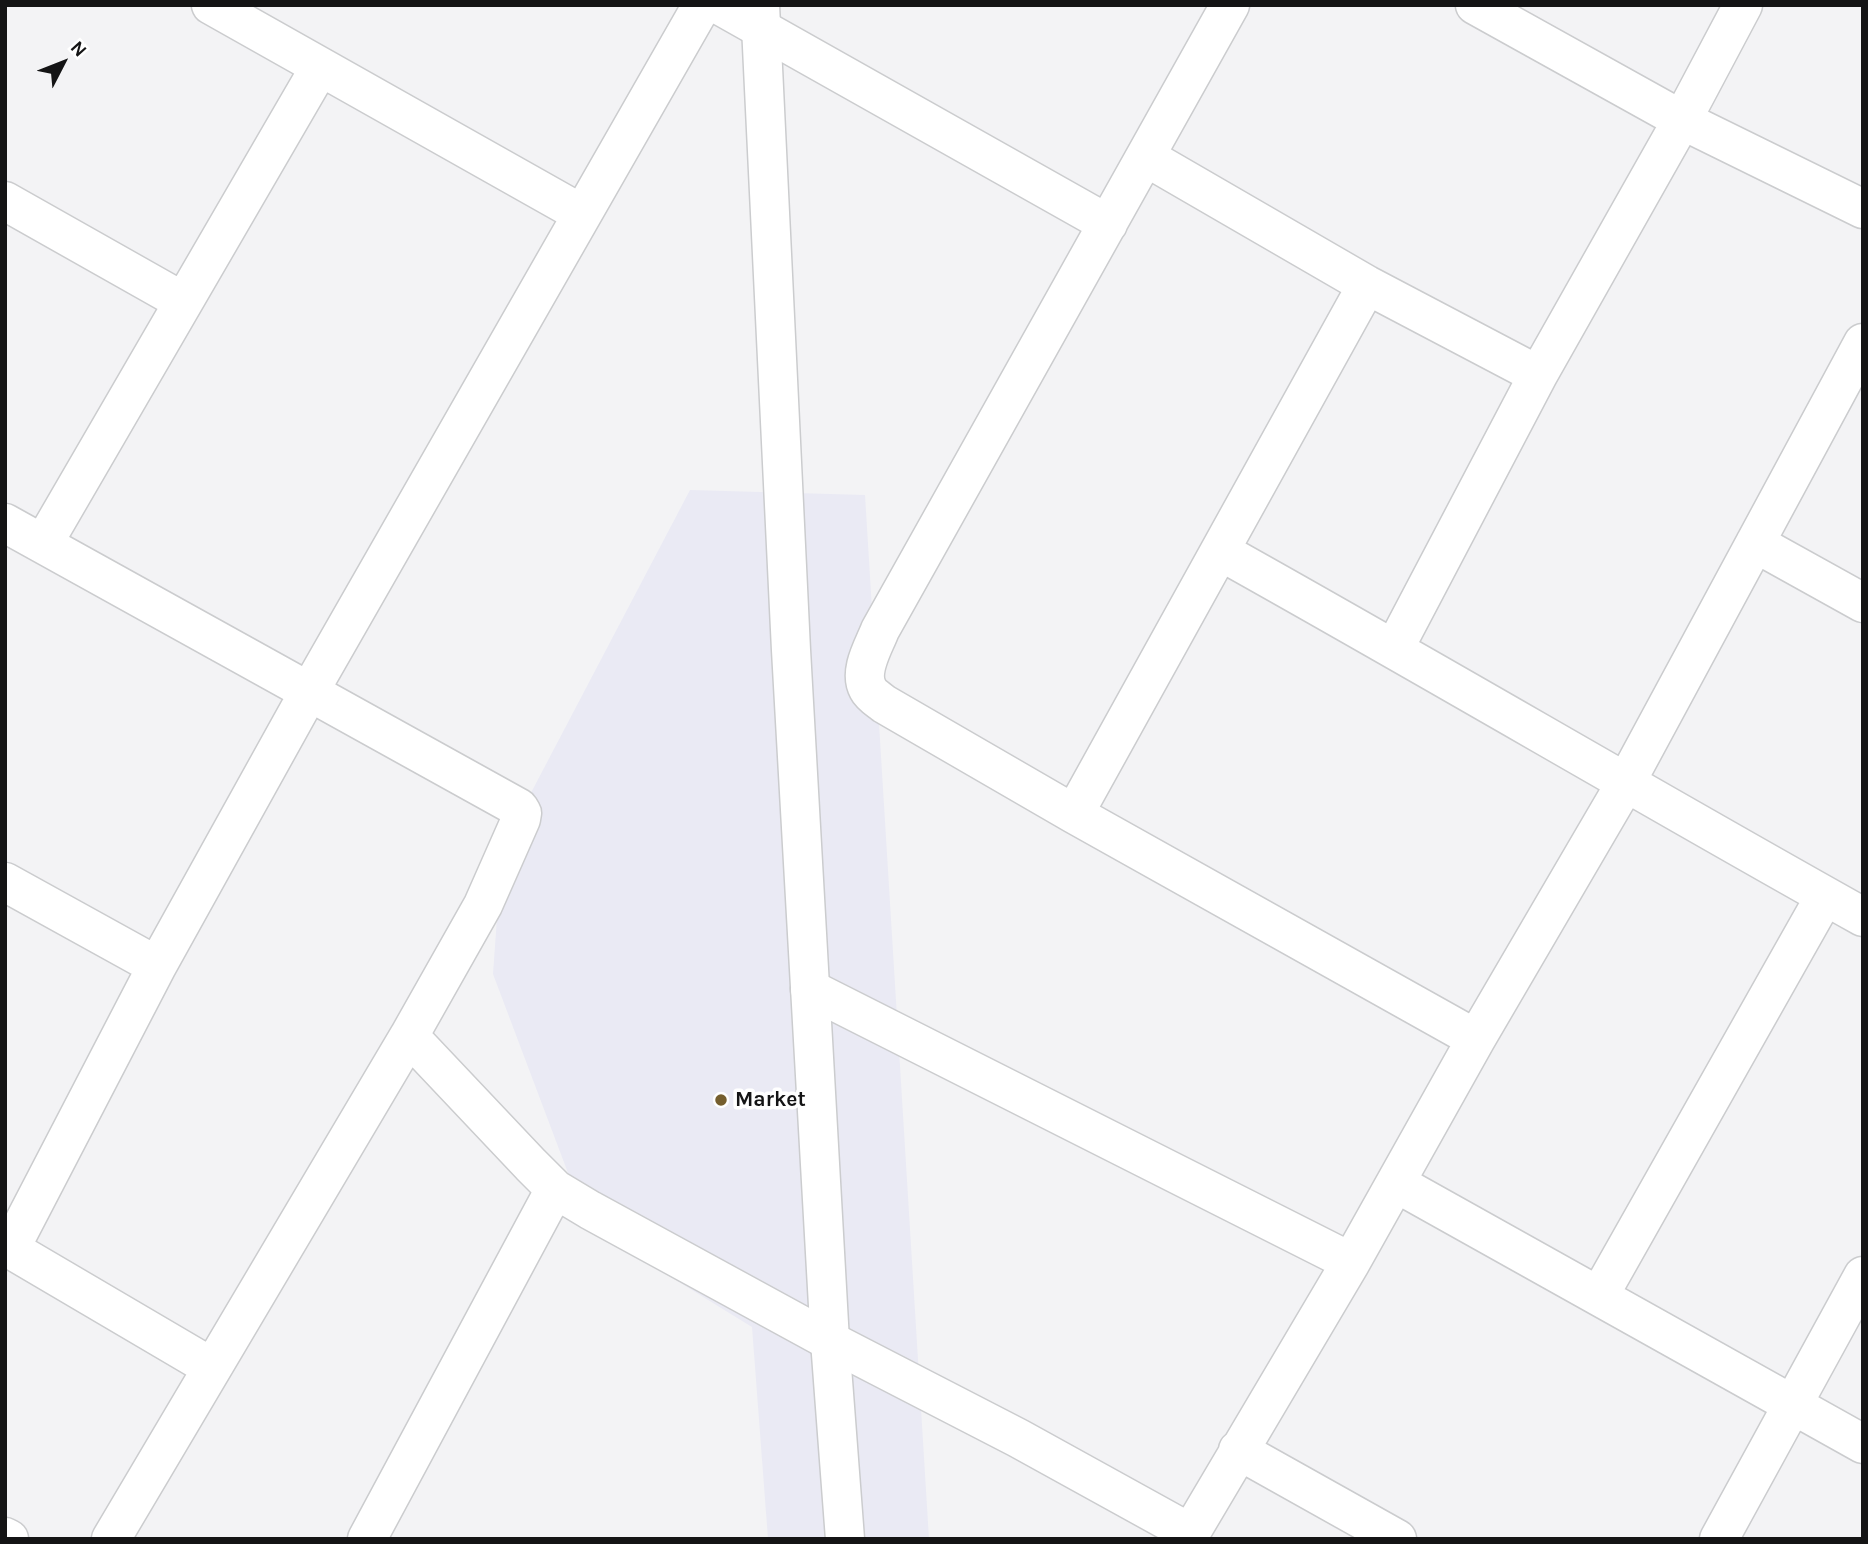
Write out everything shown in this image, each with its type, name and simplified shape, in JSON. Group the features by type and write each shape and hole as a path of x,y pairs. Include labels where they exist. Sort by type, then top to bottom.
{"street":[{"path":"211,5 582,214"},
{"path":"211,1367 8,1247 157,966 309,692 702,5"},
{"path":"719,5 761,17 1108,224"},
{"path":"1230,5 880,630 866,666 865,680 868,691 884,704 1074,814 1476,1039"},
{"path":"1475,5 1682,120 1863,209"},
{"path":"1394,649 1538,375 1682,120 1743,5"},
{"path":"761,17 790,650 830,1341 845,1539"},
{"path":"43,544 320,67"},
{"path":"1146,157 1367,285 1538,375"},
{"path":"5,201 182,301"},
{"path":"1074,814 1367,285"},
{"path":"409,1036 555,1189 830,1341 1018,1438 1189,1536 1625,784 1863,344"},
{"path":"5,523 519,808 522,813 483,905 409,1036 111,1539"},
{"path":"1755,544 1863,603"},
{"path":"1220,551 1625,784 1863,917"},
{"path":"5,883 157,966"},
{"path":"1599,1296 1825,897"},
{"path":"810,989 1350,1262"},
{"path":"1396,1182 1863,1444"},
{"path":"367,1539 555,1189"},
{"path":"1719,1539 1863,1276"},
{"path":"1238,1450 1397,1539"}],"shaded area":[{"name":"Market","path":"690,490 865,495 929,1539 768,1539 752,1327 588,1226 493,974 502,848"}],"place":[{"name":"Market","path":"721,1100"}]}
